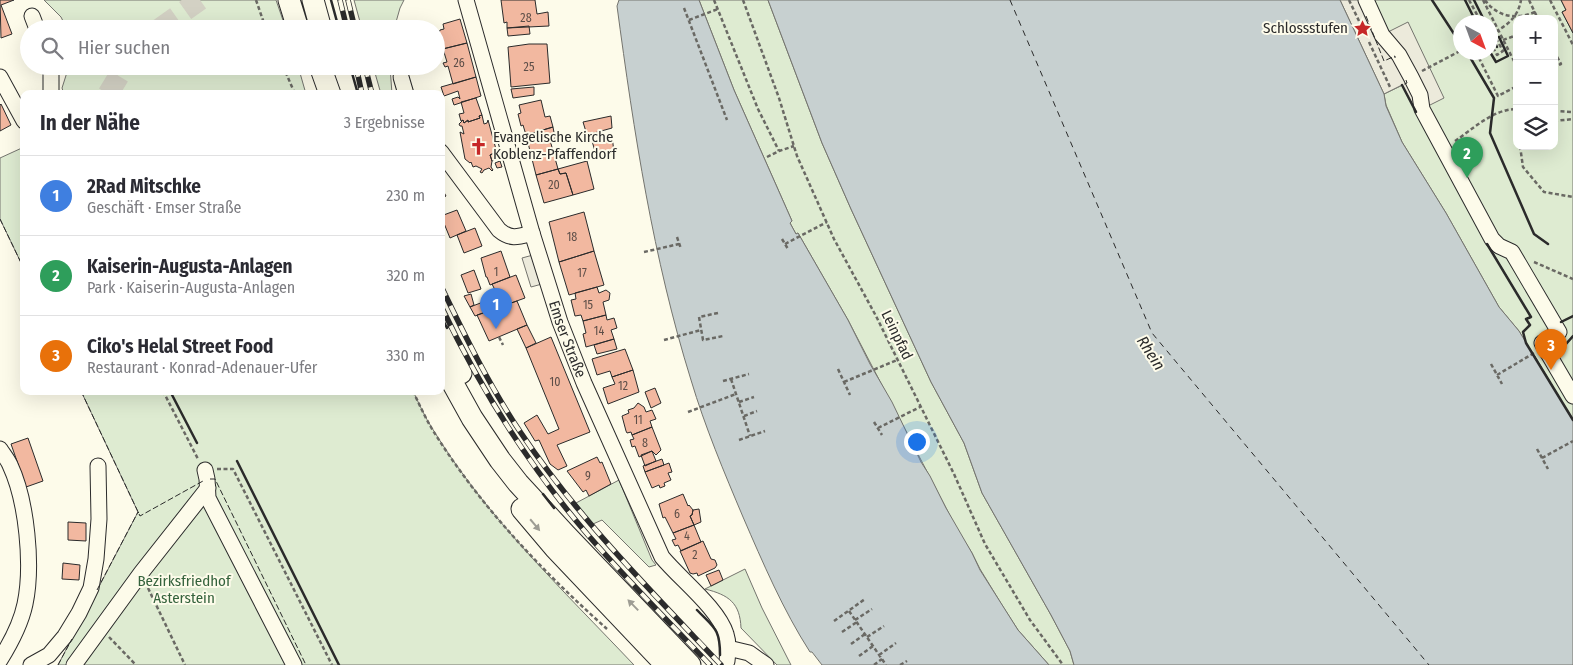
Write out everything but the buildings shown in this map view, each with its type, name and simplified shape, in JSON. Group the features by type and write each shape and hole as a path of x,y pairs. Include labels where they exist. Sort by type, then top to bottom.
{"highway":[{"path":"289,0 295,20"},
{"path":"299,0 305,20"},
{"path":"313,0 319,20"},
{"path":"313,75 317,90"},
{"path":"323,75 329,90"},
{"path":"336,75 341,90"},
{"path":"445,342 489,426 540,507"},
{"path":"445,369 489,445 518,483 690,665"},
{"path":"445,393 474,444 514,499 555,548 666,665"}],"street":[{"name":"Emser Straße","path":"466,0 532,232 560,322 577,366 662,557 674,572 708,606 720,622 725,633 727,654 749,652 766,665"},
{"path":"1366,0 1382,35 1399,55 1411,77 1420,95 1422,109 1492,239 1499,246 1512,252 1559,332 1542,343 1573,396"},
{"path":"51,75 51,90"},
{"path":"0,76 20,114"},
{"path":"401,77 405,90"},
{"path":"445,157 499,230 506,236 513,238 532,232"},
{"path":"0,449 10,465 21,500 27,528 28,568 25,605 15,631 0,660"},
{"path":"32,665 49,655 65,636 91,588 96,559 99,519 98,466"},
{"path":"205,470 208,498 294,665"},
{"path":"74,665 141,573 208,488"}],"path":[{"path":"256,0 263,20"},
{"path":"714,0 758,109 779,151"},
{"name":"Leinpfad","path":"743,0 779,98 794,146 827,222 954,474 986,544 1030,620 1063,665"},
{"path":"1469,0 1476,15"},
{"path":"1484,0 1498,12 1513,16"},
{"path":"1484,0 1491,15"},
{"path":"1516,15 1520,0"},
{"path":"1529,0 1536,15"},
{"path":"1550,0 1573,45"},
{"path":"684,8 727,120"},
{"path":"688,20 718,9"},
{"path":"1528,15 1535,12"},
{"path":"1513,19 1508,25 1498,30 1513,60"},
{"path":"1503,40 1513,38"},
{"path":"1498,42 1503,51 1498,53"},
{"path":"1411,77 1453,55"},
{"path":"1480,60 1498,96 1513,88"},
{"path":"287,75 293,90"},
{"path":"1443,150 1492,116 1507,109 1513,109"},
{"path":"1558,111 1573,112"},
{"path":"1558,121 1573,119"},
{"path":"767,157 794,146"},
{"path":"1521,150 1523,167 1544,192 1573,197"},
{"path":"785,244 827,222"},
{"path":"677,237 681,249"},
{"path":"782,238 788,249"},
{"path":"644,252 679,244"},
{"path":"1512,252 1573,279"},
{"path":"718,313 698,317 703,340 722,336"},
{"path":"664,340 701,330"},
{"path":"499,337 503,345"},
{"path":"1497,375 1536,352"},
{"path":"844,382 897,360"},
{"path":"1491,364 1502,384"},
{"path":"838,370 850,395"},
{"path":"723,381 749,374"},
{"path":"731,379 750,436"},
{"path":"688,412 736,394"},
{"path":"165,395 205,470 233,469 332,665"},
{"path":"739,402 754,397"},
{"path":"878,428 920,407"},
{"path":"744,416 758,412"},
{"path":"874,422 882,435"},
{"path":"739,440 765,430"},
{"path":"1542,458 1573,441"},
{"path":"1537,449 1548,469"},
{"path":"141,573 186,665"},
{"path":"834,621 865,600"},
{"path":"842,632 872,609"},
{"path":"849,611 886,665"},
{"path":"851,644 884,626"},
{"path":"102,629 136,665"},
{"path":"879,654 896,643"},
{"path":"859,656 873,646"},
{"path":"874,665 882,659"},
{"path":"900,665 907,661"}],"green space":[{"path":"44,0 276,0 283,20 62,20"},
{"path":"354,0 404,0 397,20 360,20"},
{"path":"699,0 768,0 822,143 851,209 931,382 964,443 982,493 1051,615 1070,651 1074,665 1049,665 1018,630 957,529 848,320 798,233 796,234 790,223 792,221 734,90"},
{"path":"1359,0 1561,0 1566,10 1562,12 1573,33 1573,420 1519,331 1499,307 1446,213 1402,142 1386,105 1384,94 1407,83"},
{"path":"66,75 301,75 305,90 63,90"},
{"path":"376,75 391,75 392,90 380,90"},
{"path":"20,149 20,261 0,219 0,158"},
{"name":"Bezirksfriedhof Asterstein","path":"83,395 415,395 432,428 476,492 553,581 634,665 58,665 138,512"},
{"path":"619,480 652,560 656,565 649,567 602,520 593,524 576,503"},
{"path":"745,569 762,608 791,665 777,665 741,628 738,612 732,601 721,594 705,589"}],"shaded area":[{"path":"1340,0 1371,0 1388,32 1408,22 1444,98 1416,112 1402,85 1384,94"},
{"path":"533,255 542,284 531,287 522,258"}],"water":[{"path":"619,0 699,0 734,90 792,221 790,223 796,234 798,233 848,320 892,402 921,462 980,570 1018,630 1049,665 822,665 810,652 782,603 766,569 715,449 691,380 666,288 646,195 617,6"},
{"name":"Rhein","path":"768,0 1340,0 1384,94 1386,106 1402,142 1446,213 1499,307 1519,331 1573,420 1573,665 1074,665 1070,651 1051,615 982,493 964,443 931,382 851,209 822,143"}],"ferry route":[{"path":"1010,0 1152,333 1429,665"}],"tunnel":[{"path":"172,20 200,0"},
{"path":"110,90 120,75"}],"railway":[{"path":"340,0 345,20"},
{"path":"348,0 353,20"},
{"path":"358,75 361,90"},
{"path":"367,75 371,90"},
{"path":"445,294 499,398 521,433 566,495 616,553 721,665"},
{"path":"445,314 472,367 507,425 566,509 648,601 710,665"}],"fence":[{"path":"1366,16 1384,61 1395,56 1395,58"},
{"path":"1406,80 1407,83 1402,85 1416,111"},
{"path":"0,219 20,261"},
{"path":"1487,243 1531,317 1526,319 1530,325 1523,332 1526,343 1532,352"},
{"path":"1534,355 1573,420"},
{"path":"83,395 140,516 203,481"},
{"path":"210,479 215,479 306,665"},
{"path":"97,590 139,513"},
{"path":"58,665 72,639"}],"wall":[{"path":"331,0 337,20"},
{"path":"1432,0 1453,32"},
{"path":"1465,0 1472,15"},
{"path":"1474,0 1482,15"},
{"path":"1495,60 1496,62 1508,56 1499,37"},
{"path":"1472,60 1494,98 1490,133 1534,234 1548,244"},
{"path":"353,75 357,90"},
{"path":"1402,85 1416,112"},
{"path":"1487,244 1531,317 1526,319 1530,325 1523,332 1526,343 1573,420"},
{"path":"1561,322 1573,316"},
{"path":"445,324 447,328"},
{"path":"1558,353 1573,336"},
{"path":"172,395 197,443"},
{"path":"237,461 339,665"},
{"path":"543,494 554,508"},
{"path":"697,610 715,629 719,639 720,655"}],"place":[{"name":"Schlossstufen","path":"1362,28"},
{"name":"Evangelische Kirche Koblenz-Pfaffendorf","path":"479,146"},
{"name":"Kaiserin-Augusta-Anlagen","path":"1467,178"},
{"name":"2Rad Mitschke","path":"496,329"},
{"name":"Ciko's Helal Street Food","path":"1551,370"}]}
